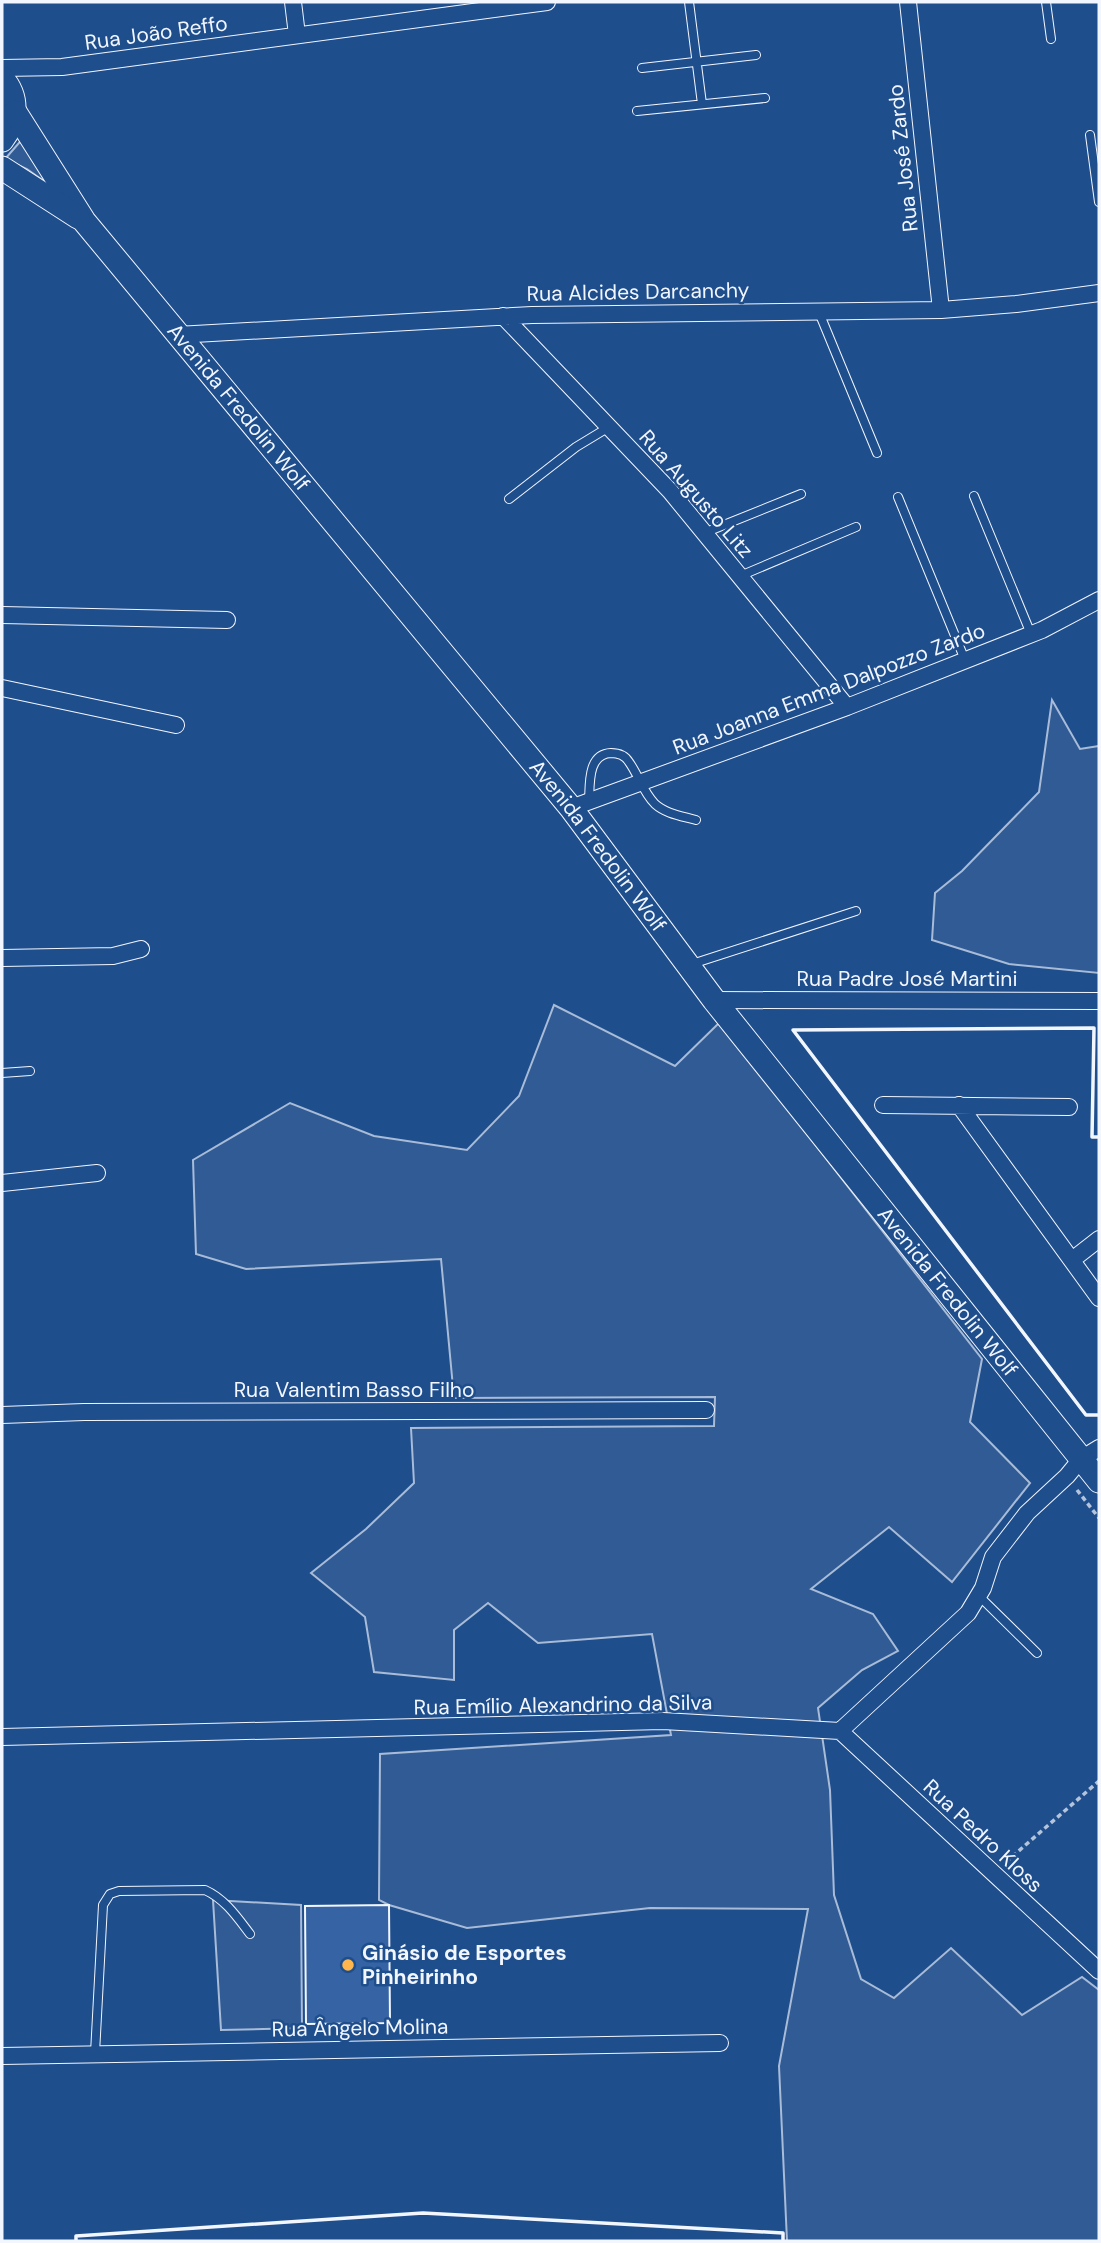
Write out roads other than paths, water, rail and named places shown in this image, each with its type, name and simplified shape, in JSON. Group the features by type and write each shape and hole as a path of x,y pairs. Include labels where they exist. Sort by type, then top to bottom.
{"main road":[{"name":"Avenida Fredolin Wolf","path":"4,77 13,97 15,112 84,221 177,335 580,805 714,1000 1099,1481"},
{"path":"2,140 11,126 15,112"},
{"name":"Avenida Fredolin Wolf","path":"2,168 84,221"}],"street":[{"path":"293,2 297,35"},
{"name":"Rua João Reffo","path":"4,77 547,2"},
{"name":"Rua José Zardo","path":"908,2 940,310"},
{"name":"Rua Alcides Darcanchy","path":"177,335 503,316 940,310 1016,304 1099,293"},
{"name":"Rua Augusto Litz","path":"503,316 670,491 847,707"},
{"name":"Rua Joanna Emma Dalpozzo Zardo","path":"580,805 847,707 1031,634 1099,600"},
{"path":"2,615 227,620"},
{"path":"2,688 176,725"},
{"path":"2,958 113,956 141,949"},
{"name":"Rua Padre José Martini","path":"714,1000 1099,1001"},
{"path":"883,1105 1069,1107"},
{"path":"959,1105 1099,1298"},
{"path":"2,1183 97,1173"},
{"path":"1072,1260 1099,1239"},
{"name":"Rua Valentim Basso Filho","path":"2,1415 84,1412 706,1410"},
{"path":"839,1731 968,1613 993,1557 1027,1513 1082,1461"},
{"name":"Rua Emílio Alexandrino da Silva","path":"2,1737 663,1721 839,1731"},
{"name":"Rua Pedro Kloss","path":"839,1731 1099,1971"},
{"name":"Rua Ângelo Molina","path":"2,2056 720,2043"}],"lane":[{"path":"689,2 702,104"},
{"path":"1046,2 1051,39"},
{"path":"642,68 757,55"},
{"path":"637,111 765,98"},
{"path":"1090,135 1099,202"},
{"path":"818,310 877,453"},
{"path":"509,499 576,447 609,427"},
{"path":"704,533 801,494"},
{"path":"974,496 1031,634"},
{"path":"898,497 965,660"},
{"path":"740,576 856,527"},
{"path":"580,805 595,761 606,753 619,753 628,760 655,803 666,811 696,820"},
{"path":"688,965 856,911"},
{"path":"2,1073 30,1071"},
{"path":"978,1595 1037,1653"},
{"path":"95,2053 103,1905 110,1894 119,1891 205,1890 215,1894 226,1904 250,1934"}],"place":[{"name":"Ginásio de Esportes Pinheirinho","path":"348,1965"}]}
